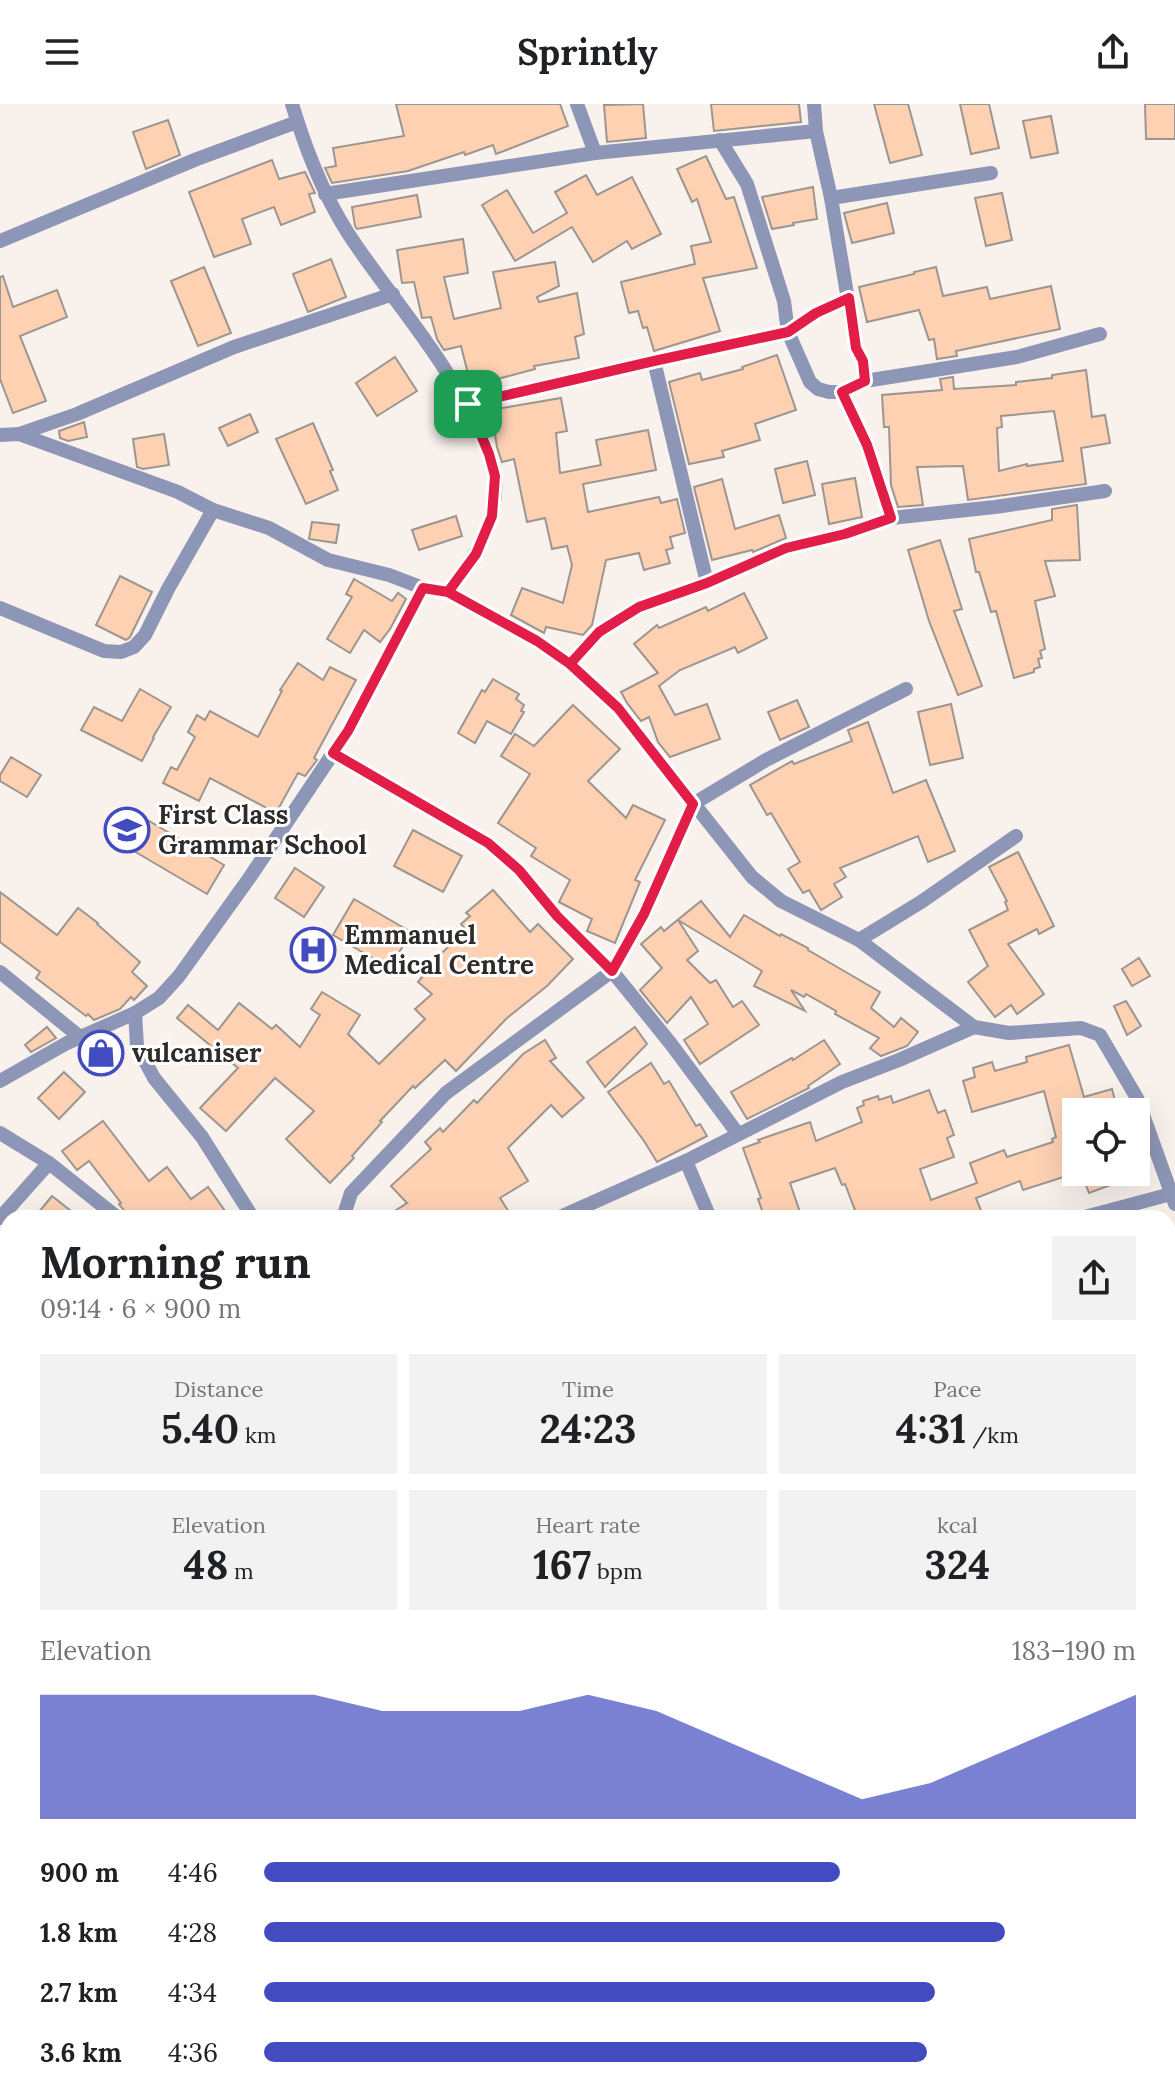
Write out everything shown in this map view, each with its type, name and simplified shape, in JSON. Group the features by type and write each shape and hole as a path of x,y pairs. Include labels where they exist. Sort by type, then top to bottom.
{"street":[{"path":"292,104 325,194 356,246 453,379 468,404 489,454 495,476 492,516 476,554 448,592"},
{"path":"577,104 595,153"},
{"path":"814,104 816,131 831,198 856,348 863,361 865,381"},
{"path":"0,241 197,159 297,122"},
{"path":"325,194 595,153 816,131"},
{"path":"720,140 747,184 784,301 788,332 810,382 818,389 842,392 865,381 1017,357 1100,334"},
{"path":"831,198 991,173"},
{"path":"0,435 19,434 77,414 234,347 393,294"},
{"path":"468,404 788,332 816,313 849,298"},
{"path":"654,361 707,583"},
{"path":"842,392 867,445 891,518"},
{"path":"19,434 178,492 213,510 269,528 328,560 389,575 423,588 448,592 537,641 570,664 618,708 752,877 781,901 859,940 974,1027 1009,1033 1081,1028 1100,1035 1137,1098 1173,1199 1120,1210"},
{"path":"570,664 599,632 639,607 707,583 786,548 845,534 891,518 1105,491"},
{"path":"0,608 104,651 121,652 134,647 145,635 213,510"},
{"path":"0,1081 80,1037 135,1013 159,998 179,976 348,731 423,588"},
{"path":"346,1210 351,1193 446,1093 612,971 644,914 693,804 766,760 906,689"},
{"path":"333,753 488,843 519,870 557,916 612,971 738,1134"},
{"path":"859,940 921,902 1016,836"},
{"path":"0,972 80,1037"},
{"path":"135,1013 137,1046 154,1078 202,1137 248,1210"},
{"path":"576,1210 686,1161 842,1082 974,1027"},
{"path":"0,1133 49,1163 108,1210"},
{"path":"686,1161 707,1210"},
{"path":"7,1210 49,1163"}],"building":[{"path":"396,104 560,104 568,126 496,154 493,145 408,171 332,183 325,168 336,166 333,148 404,136"},
{"path":"643,104 646,138 607,142 604,105"},
{"path":"711,104 799,104 801,122 714,131"},
{"path":"874,104 908,104 922,155 890,163"},
{"path":"960,104 989,104 999,148 971,154"},
{"path":"1145,104 1175,104 1175,139 1146,139"},
{"path":"1051,116 1058,153 1031,158 1023,121"},
{"path":"168,120 180,155 146,169 133,132"},
{"path":"706,156 726,199 734,197 757,268 703,278 720,331 654,351 647,327 643,328 638,311 629,313 621,282 695,264 691,246 711,242 697,199 692,202 677,169"},
{"path":"272,160 279,179 305,172 315,193 309,194 315,212 281,225 274,207 242,219 251,244 214,257 189,192"},
{"path":"586,175 597,195 632,177 661,234 632,249 627,241 593,262 572,227 515,261 482,205 507,190 533,233 567,213 555,192"},
{"path":"813,187 817,219 772,229 762,197"},
{"path":"1002,193 1012,240 986,246 975,198"},
{"path":"417,195 421,217 357,229 355,226 352,207"},
{"path":"887,203 894,233 852,243 844,213"},
{"path":"463,239 468,273 444,277 454,319 501,308 493,272 555,262 559,286 537,297 539,302 577,293 584,334 575,337 579,358 534,366 535,369 471,386 461,346 444,350 437,339 431,317 422,318 414,282 402,283 397,250"},
{"path":"331,259 346,297 308,312 293,274"},
{"path":"204,267 231,333 198,346 171,281"},
{"path":"936,267 943,296 987,287 990,299 1051,286 1060,329 956,351 957,356 937,359 934,339 929,340 919,310 867,322 859,287"},
{"path":"3,276 13,307 57,290 67,317 20,336 46,401 13,413 0,379 0,277"},
{"path":"777,355 796,410 755,424 760,440 722,451 724,457 689,464 669,382 700,373 702,380 743,369"},
{"path":"395,357 417,391 377,416 356,383"},
{"path":"1086,370 1092,417 1105,415 1110,443 1081,448 1086,484 968,500 963,466 917,467 923,505 898,507 891,485 889,427 884,427 882,395 942,390 940,379 953,377 954,389 1016,385 1016,382 1052,378 1052,375","holes":["1054,411 1063,461 1027,464 999,471 997,428 1002,427 1001,416"]},
{"path":"561,398 567,431 556,433 560,473 601,465 596,440 648,430 656,470 583,484 588,512 659,497 661,503 677,499 685,533 670,537 673,548 666,550 670,563 644,570 639,553 606,560 592,625 583,635 546,627 544,633 511,615 522,588 563,603 572,565 567,546 552,549 545,518 527,522 514,459 502,462 491,410"},
{"path":"250,414 258,432 228,446 219,428"},
{"path":"84,422 87,437 68,441 60,438 59,431"},
{"path":"313,423 338,490 306,504 276,439"},
{"path":"164,434 169,465 137,467 133,439"},
{"path":"807,461 815,495 783,503 775,469"},
{"path":"855,478 862,517 829,524 822,484"},
{"path":"722,479 735,529 779,515 786,538 753,552 712,560 694,487"},
{"path":"1077,505 1080,560 1045,561 1055,596 1035,601 1045,649 1040,651 1040,667 1014,678 996,611 991,612 979,572 976,572 969,539 1052,520 1052,509"},
{"path":"456,516 462,536 419,550 412,530"},
{"path":"312,522 339,525 336,543 309,539"},
{"path":"940,540 962,609 954,611 982,686 958,695 929,621 908,550"},
{"path":"120,576 152,592 126,640 96,625"},
{"path":"354,579 392,601 398,593 406,599 380,642 364,630 350,653 327,639 352,597 346,594"},
{"path":"744,593 767,638 738,653 735,647 680,670 659,686 675,715 707,704 720,739 670,757 658,742 649,717 641,721 621,692 658,673 634,644 657,625 659,628 706,607 708,611"},
{"path":"298,663 323,680 330,667 356,680 314,758 317,760 305,776 298,773 276,813 210,778 199,801 163,783 171,767 177,770 195,737 188,732 197,715 205,720 210,711 258,737 280,690"},
{"path":"493,679 519,694 516,699 524,705 521,711 524,712 511,734 487,721 475,743 458,733 482,690 485,692"},
{"path":"140,689 171,707 142,761 81,730 94,707 122,721"},
{"path":"797,700 809,727 780,740 768,712"},
{"path":"951,704 963,758 930,765 918,712"},
{"path":"573,705 620,749 588,781 626,818 633,805 665,820 635,880 640,882 615,943 587,931 592,919 559,902 570,880 531,856 536,848 498,823 530,774 501,756 515,734 534,746"},
{"path":"868,722 893,793 926,780 955,851 928,862 918,836 840,868 846,877 834,884 842,897 821,910 809,890 803,893 788,869 800,862 750,785 792,761 794,764 852,741 848,730"},
{"path":"11,757 41,775 27,797 0,781 0,775"},
{"path":"127,808 224,865 207,894 110,837"},
{"path":"413,830 462,856 443,892 394,866"},
{"path":"1018,852 1054,926 1039,934 1037,929 1008,944 1044,994 1017,1014 1011,1005 995,1017 968,982 988,966 969,930 1008,910 1007,901 989,867"},
{"path":"295,868 324,887 304,917 275,898"},
{"path":"493,890 530,932 538,924 573,959 547,986 507,1018 456,1071 445,1060 415,1088 413,1086 330,1183 286,1139 314,1111 275,1078 226,1131 200,1108 238,1068 177,1018 188,1005 218,1030 239,1003 272,1029 276,1025 300,1047 320,1015 311,1009 322,992 360,1015 348,1034 379,1064 425,1019 415,1009 432,994 418,982 428,970 426,968 466,930 461,924 470,916 466,913"},
{"path":"0,892 57,935 78,908 140,962 132,972 147,986 120,1009 94,1020 88,1014 86,1016 36,978 40,972 0,942"},
{"path":"354,899 411,932 386,975 370,965 374,959 333,935"},
{"path":"701,901 730,937 744,915 808,948 880,992 871,1008 894,1027 901,1018 918,1032 907,1046 881,1056 870,1048 879,1038 806,994 804,997 791,990 805,1011 754,986 762,971 678,920 698,951 687,960 710,983 716,980 733,1007 742,1001 759,1025 700,1064 684,1040 708,1024 691,997 667,1023 640,990 662,968 641,944 661,927 664,931"},
{"path":"1139,958 1150,976 1132,986 1122,969"},
{"path":"1126,1001 1141,1026 1127,1035 1114,1006"},
{"path":"47,1027 56,1038 31,1052 25,1045"},
{"path":"635,1027 647,1044 605,1087 587,1062"},
{"path":"545,1040 556,1058 550,1061 584,1098 562,1117 551,1105 508,1148 528,1181 500,1198 508,1210 396,1210 407,1203 391,1186 431,1149 425,1142 440,1128 443,1132 474,1100 477,1103 523,1054"},
{"path":"824,1040 840,1064 809,1088 747,1119 731,1092"},
{"path":"1069,1045 1084,1097 1112,1089 1114,1098 1062,1098 1062,1177 1023,1190 1020,1181 976,1198 981,1210 855,1210 835,1168 790,1183 799,1210 762,1210 758,1199 761,1198 743,1148 810,1122 816,1141 862,1122 857,1108 864,1105 863,1101 878,1096 879,1100 891,1096 893,1103 929,1090 938,1113 945,1110 954,1135 947,1138 954,1157 920,1169 931,1200 977,1183 970,1163 1004,1150 1007,1157 1053,1142 1052,1139 1056,1137 1044,1091 972,1112 963,1081 975,1077 973,1068 992,1062 995,1071 1027,1062 1026,1057"},
{"path":"651,1063 664,1084 669,1081 696,1126 700,1124 707,1136 657,1162 608,1092"},
{"path":"64,1072 85,1092 59,1119 38,1098"},
{"path":"103,1121 149,1181 167,1167 191,1199 208,1187 224,1210 124,1210 89,1161 77,1170 62,1151"},
{"path":"1086,1186 1108,1186 1089,1193"},
{"path":"52,1196 70,1210 41,1210"}],"place":[{"name":"First Class Grammar School","path":"127,830"},
{"name":"Emmanuel Medical Centre","path":"313,950"},
{"name":"vulcaniser","path":"101,1053"}],"route":[{"path":"468,404 495,476 492,516 476,554 448,592 537,641 570,664 618,708 693,804 644,914 612,971 557,916 519,870 488,843 333,753 348,731 423,588 448,592 537,641 570,664 599,632 639,607 707,583 786,548 845,534 891,518 867,445 842,392 865,381 863,361 856,348 849,298 816,313 788,332 468,404"}]}
